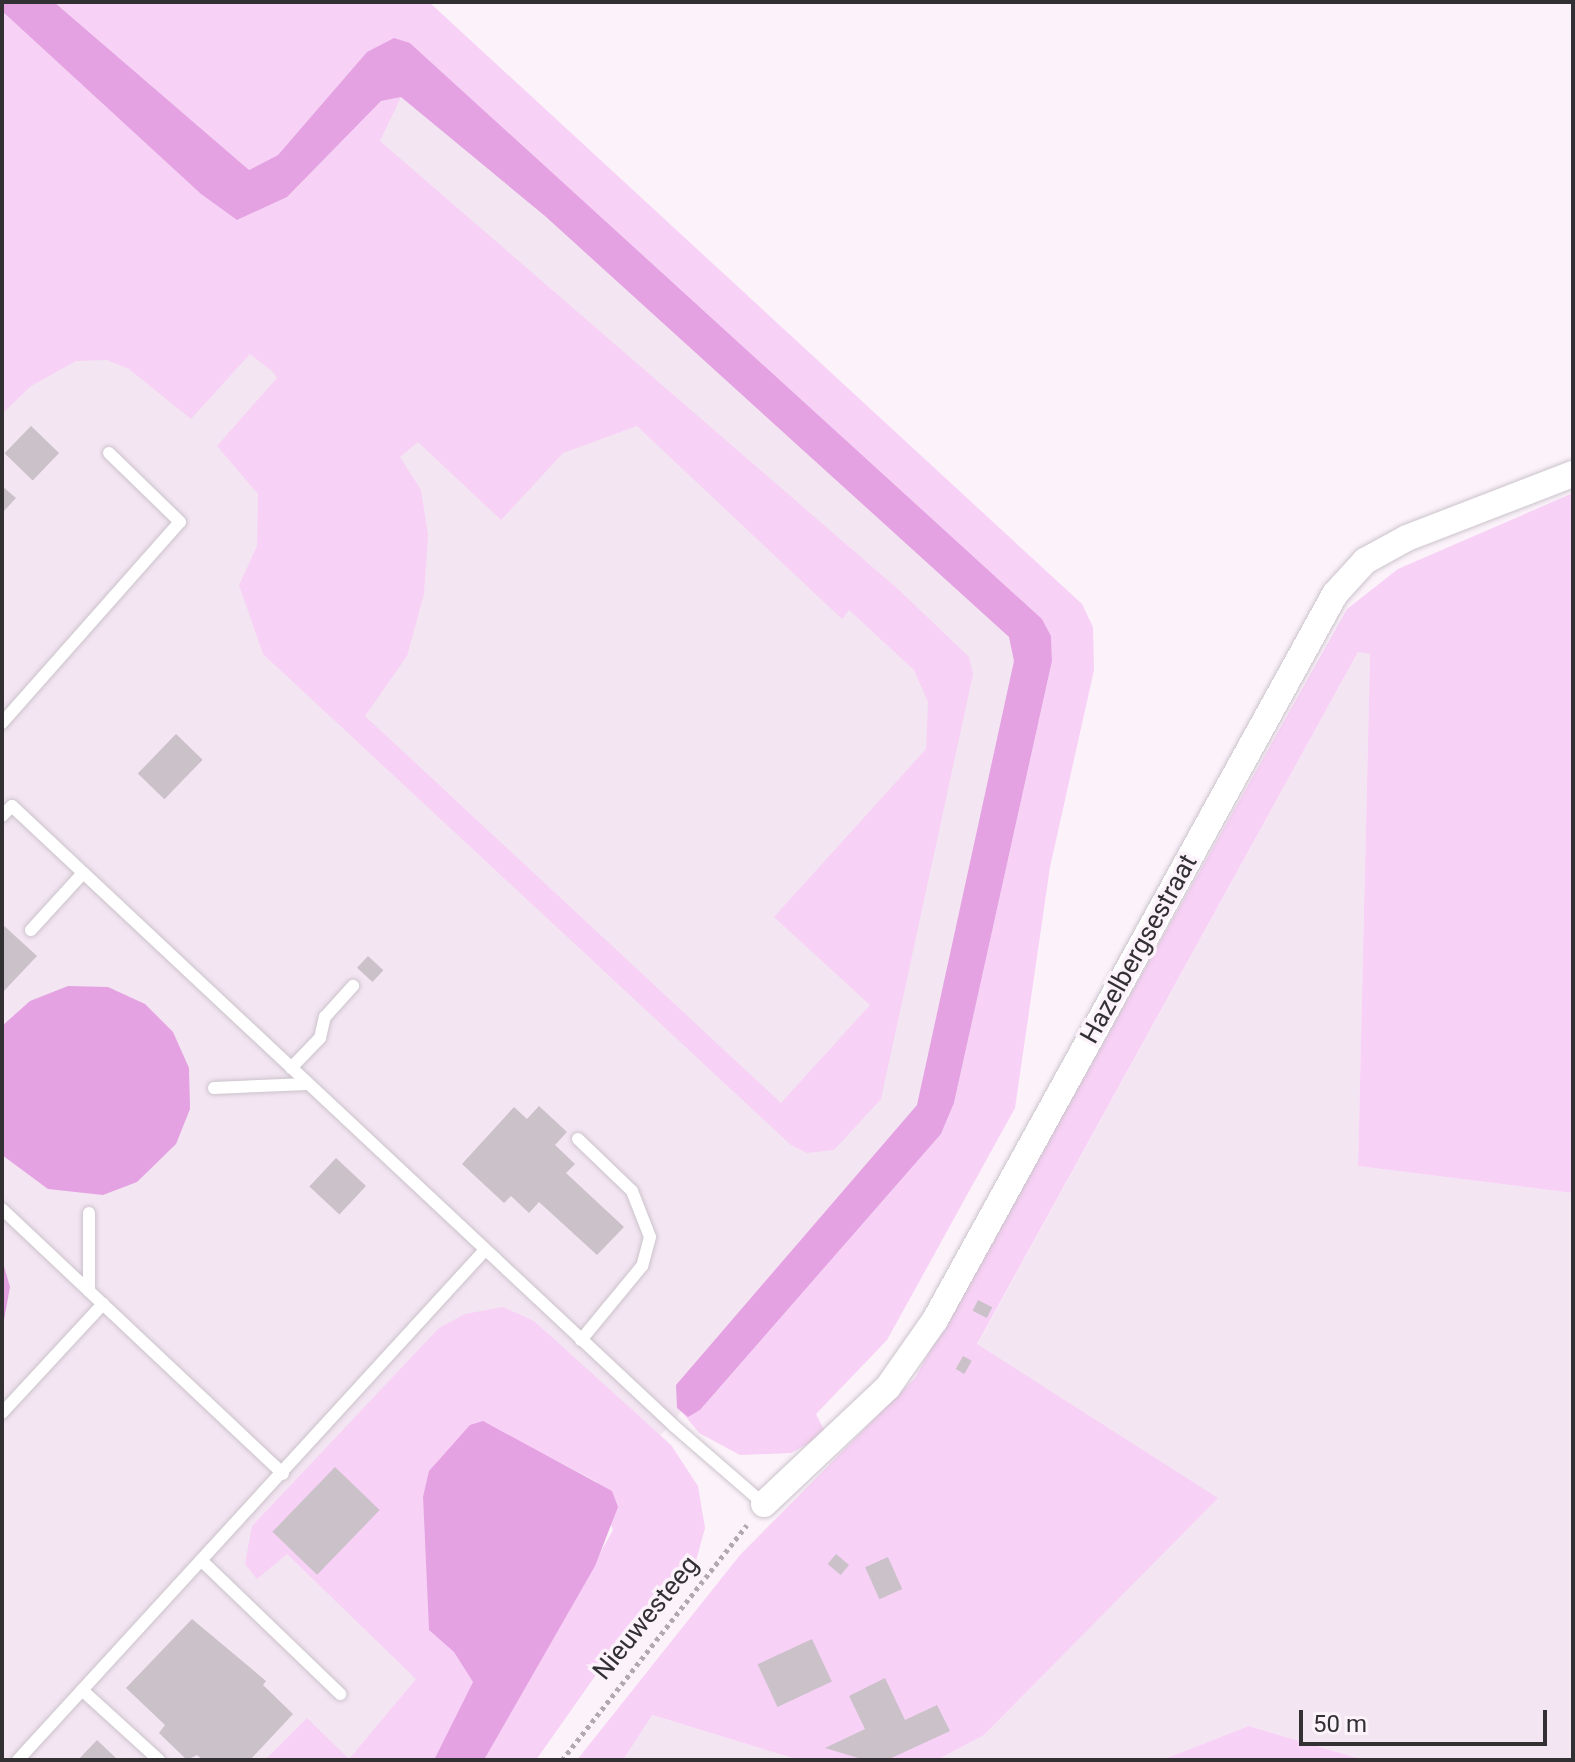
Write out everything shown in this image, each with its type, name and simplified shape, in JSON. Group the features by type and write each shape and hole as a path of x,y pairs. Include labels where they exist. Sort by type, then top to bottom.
{"street":[{"name":"Hazelbergsestraat","path":"764,1504 888,1387 935,1320 1335,594 1365,561 1407,538 1573,474"}],"lane":[{"path":"2,723 180,522 109,453"},
{"path":"2,796 581,1340 764,1504"},
{"path":"2,816 12,806"},
{"path":"31,930 83,873"},
{"path":"291,1068 320,1038 325,1017 353,986"},
{"path":"214,1088 307,1084"},
{"path":"578,1139 632,1191 650,1237 642,1266 581,1340"},
{"path":"2,1209 283,1474"},
{"path":"89,1213 89,1291"},
{"path":"18,1760 485,1250"},
{"path":"2,1413 103,1304"},
{"path":"202,1561 340,1694"},
{"path":"82,1690 159,1760"}],"path":[{"name":"Nieuwesteeg","path":"562,1760 764,1504"}],"shaded area":[{"path":"2,2 396,55 1038,643 932,1125 612,1491 468,1760 2,1760"},
{"path":"2,2 54,2 249,170 278,155 367,52 394,38 410,43 1042,619 1051,636 1052,661 954,1103 941,1134 700,1410 688,1417 677,1408 676,1385 917,1105 1014,661 1009,637 545,216 401,97 381,101 287,197 237,220 201,194 2,11"},
{"path":"54,2 429,2 1082,604 1093,627 1094,670 1050,867 1015,1108 887,1340 816,1414 826,1434 791,1453 740,1455 699,1433 681,1411 688,1416 700,1410 941,1134 954,1103 1052,661 1051,636 1042,619 410,43 367,52 278,155 249,170"},
{"path":"2,11 201,194 237,220 287,197 381,101 401,97 380,141 899,590 969,657 973,674 881,1099 834,1150 807,1153 791,1145 263,654 239,585 257,546 258,494 217,446 277,378 250,354 191,419 129,369 107,360 76,361 31,386 2,414","holes":["637,426 842,619 849,610 914,670 928,702 926,749 774,917 870,1005 781,1103 365,716 407,656 424,594 428,535 421,490 400,457 418,442 501,520 563,453"]},
{"path":"1573,493 1573,1193 1358,1166 1370,654 1358,652 977,1344 1218,1498 984,1735 937,1760 799,1760 652,1715 623,1760 577,1760 740,1555 915,1378 1347,609 1398,569"},
{"path":"1358,652 1370,653 1358,1166 1573,1193 1573,1760 1364,1760 1250,1726 1162,1760 937,1760 984,1735 1217,1498 977,1345"},
{"path":"68,986 108,987 145,1004 173,1032 189,1068 190,1109 176,1144 137,1182 103,1195 48,1189 2,1155 2,1026 30,1001"},
{"path":"2,1259 10,1287 2,1331"},
{"path":"503,1307 534,1321 671,1445 698,1486 705,1528 694,1568 661,1615 612,1652 536,1760 484,1760 613,1530 596,1481 542,1453 423,1497 429,1630 454,1652 473,1682 434,1760 265,1760 307,1718 349,1759 416,1679 287,1554 257,1579 245,1564 252,1526 439,1328 465,1314"},
{"path":"483,1421 612,1491 618,1507 595,1566 484,1760 434,1760 473,1682 454,1652 429,1630 423,1497 429,1471 470,1425"},
{"path":"651,1715 799,1760 623,1760"},
{"path":"1249,1726 1364,1760 1162,1760"}],"building":[{"path":"31,426 59,453 33,480 5,453"},
{"path":"2,486 16,498 2,513"},
{"path":"176,734 203,760 164,799 138,774"},
{"path":"2,924 37,956 2,993"},
{"path":"368,956 383,970 372,982 357,968"},
{"path":"539,1106 567,1132 555,1145 575,1164 566,1173 624,1227 597,1255 539,1202 529,1213 511,1196 504,1203 462,1164 514,1107 527,1119"},
{"path":"336,1158 366,1186 339,1214 309,1187"},
{"path":"978,1300 992,1307 987,1318 973,1311"},
{"path":"963,1356 972,1361 964,1374 956,1369"},
{"path":"335,1467 380,1510 317,1575 272,1532"},
{"path":"836,1554 849,1565 841,1575 828,1564"},
{"path":"888,1557 902,1589 879,1599 865,1567"},
{"path":"192,1619 266,1681 263,1685 293,1714 250,1760 203,1760 197,1755 187,1760 159,1733 165,1725 126,1688"},
{"path":"812,1639 832,1682 777,1707 758,1664"},
{"path":"885,1678 905,1720 937,1705 950,1731 887,1760 865,1760 825,1748 865,1729 849,1696"},
{"path":"97,1740 118,1760 78,1760"}]}
